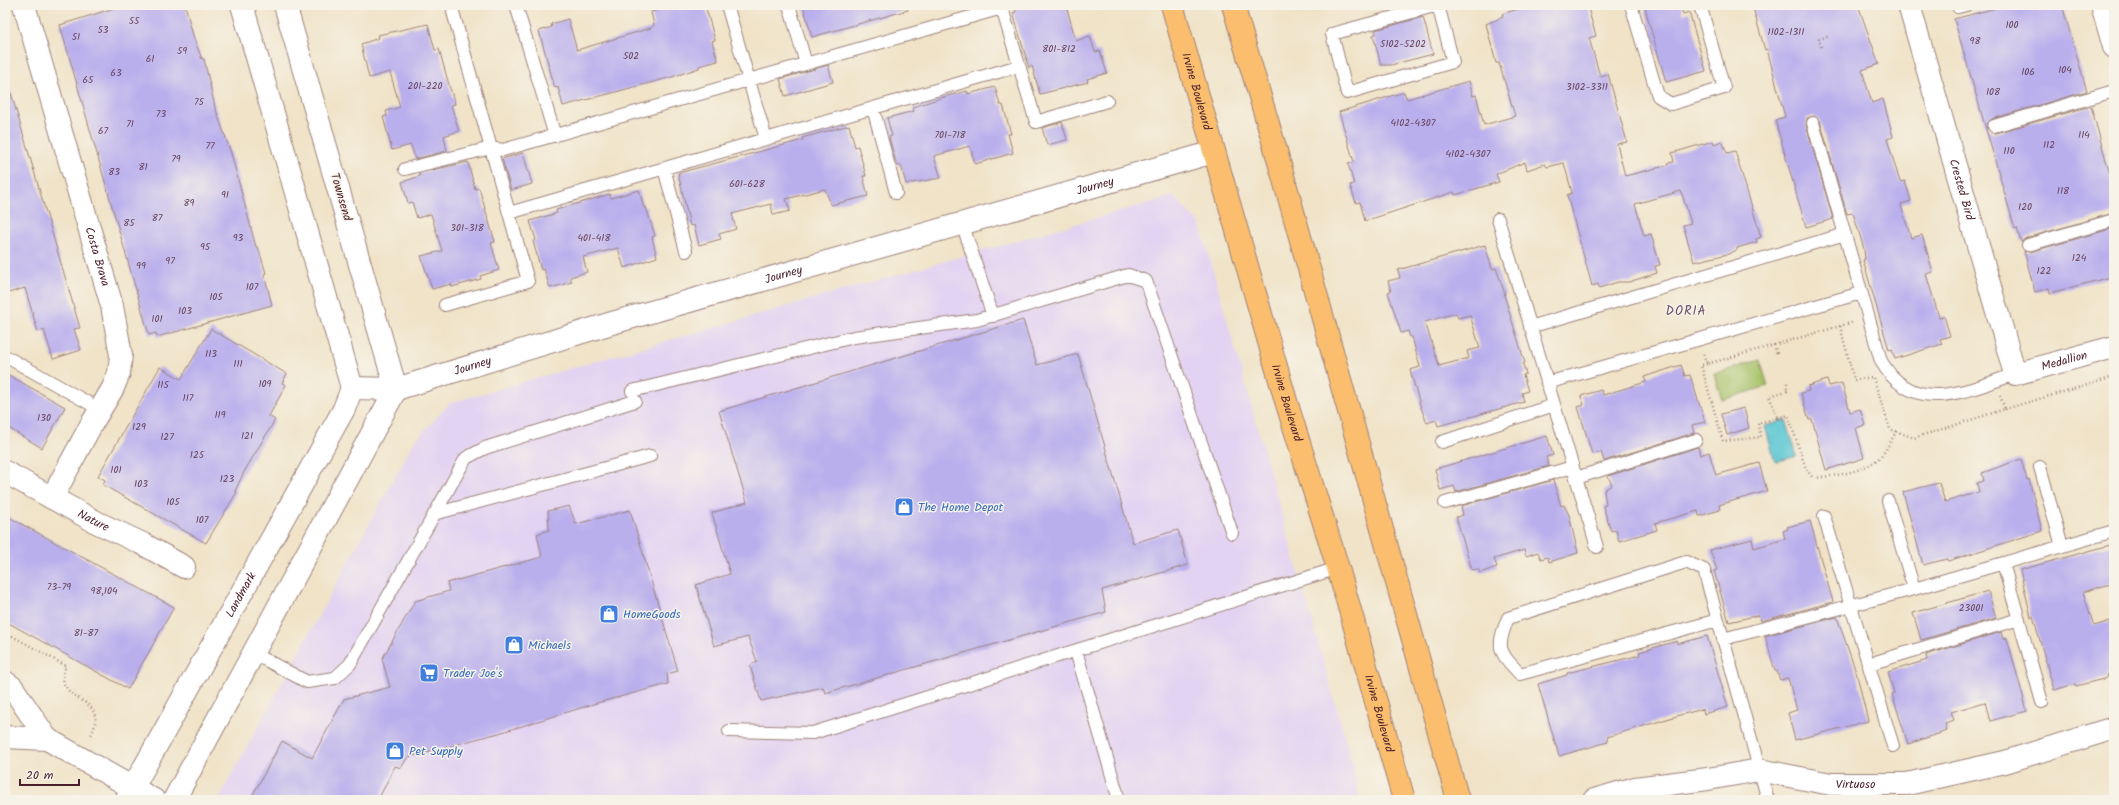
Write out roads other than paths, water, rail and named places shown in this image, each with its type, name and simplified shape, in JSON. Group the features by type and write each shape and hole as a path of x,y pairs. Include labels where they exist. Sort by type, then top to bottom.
{"main road":[{"name":"Irvine Boulevard","path":"1172,5 1286,401 1338,568 1404,800"},
{"path":"1233,5 1274,144 1458,800"}],"street":[{"name":"Costa Brava","path":"24,5 113,313 121,354 120,367 113,388 91,425 52,498"},
{"path":"242,5 352,388"},
{"name":"Townsend","path":"285,5 396,389"},
{"name":"Crested Bird","path":"1909,5 2015,374"},
{"path":"2102,5 2114,47"},
{"name":"Journey","path":"352,388 396,389 612,323 1214,152"},
{"name":"Medallion","path":"2015,374 2114,346"},
{"name":"Landmark","path":"130,794 344,409 352,388"},
{"path":"174,800 396,389"},
{"name":"Nature","path":"5,472 184,567"},
{"path":"5,682 12,687 47,739 130,794 154,800"},
{"name":"Virtuoso","path":"1594,800 1635,788 1708,780 1759,770 1831,784 1907,784 2005,762 2114,728"},
{"path":"5,738 47,739"}],"lane":[{"path":"516,5 554,136"},
{"path":"727,5 766,139"},
{"path":"789,5 806,64"},
{"path":"1438,5 1453,62 1347,93 1332,34 1438,5"},
{"path":"1630,5 1658,96 1671,104 1724,88 1700,5"},
{"path":"405,169 491,148 503,150 806,64 1002,6 1036,122 1107,101"},
{"path":"445,305 528,281 453,12"},
{"path":"509,213 1019,66"},
{"path":"1994,126 2114,91"},
{"path":"873,108 896,193"},
{"path":"1813,123 1881,361 1895,381 1906,389 1917,393 1935,396 1955,393 2015,374"},
{"path":"664,168 686,252"},
{"path":"1498,219 1597,547"},
{"path":"2028,245 2114,220"},
{"path":"962,223 993,316"},
{"path":"1530,327 1845,234"},
{"path":"253,653 307,682 335,678 350,664 466,458 485,448 633,396 854,337 977,320 1128,275 1146,281 1232,533"},
{"path":"1547,383 1861,293"},
{"path":"5,356 101,410"},
{"path":"1442,442 1554,405"},
{"path":"1445,503 1574,473 1696,440"},
{"path":"434,514 650,456"},
{"path":"2040,467 2062,546"},
{"path":"1888,501 1914,589"},
{"path":"1824,516 1852,605 1893,746"},
{"path":"1723,639 1914,589 2114,531"},
{"path":"1718,620 1520,674 1504,657 1500,638 1508,618 1686,562 1704,570 1718,620 1759,770 1768,800"},
{"path":"2003,563 2042,702"},
{"path":"729,732 813,733 1338,568"},
{"path":"1869,664 2018,619"},
{"path":"1076,651 1119,800"}],"water":[{"path":"1786,420 1797,456 1775,462 1765,426"}],"place":[{"name":"The Home Depot","path":"904,507"},
{"name":"HomeGoods","path":"609,614"},
{"name":"Michaels","path":"514,645"},
{"name":"Trader Joe's","path":"429,673"},
{"name":"Pet Supply","path":"395,751"}],"district":[{"name":"DORIA","path":"1686,311"}]}
